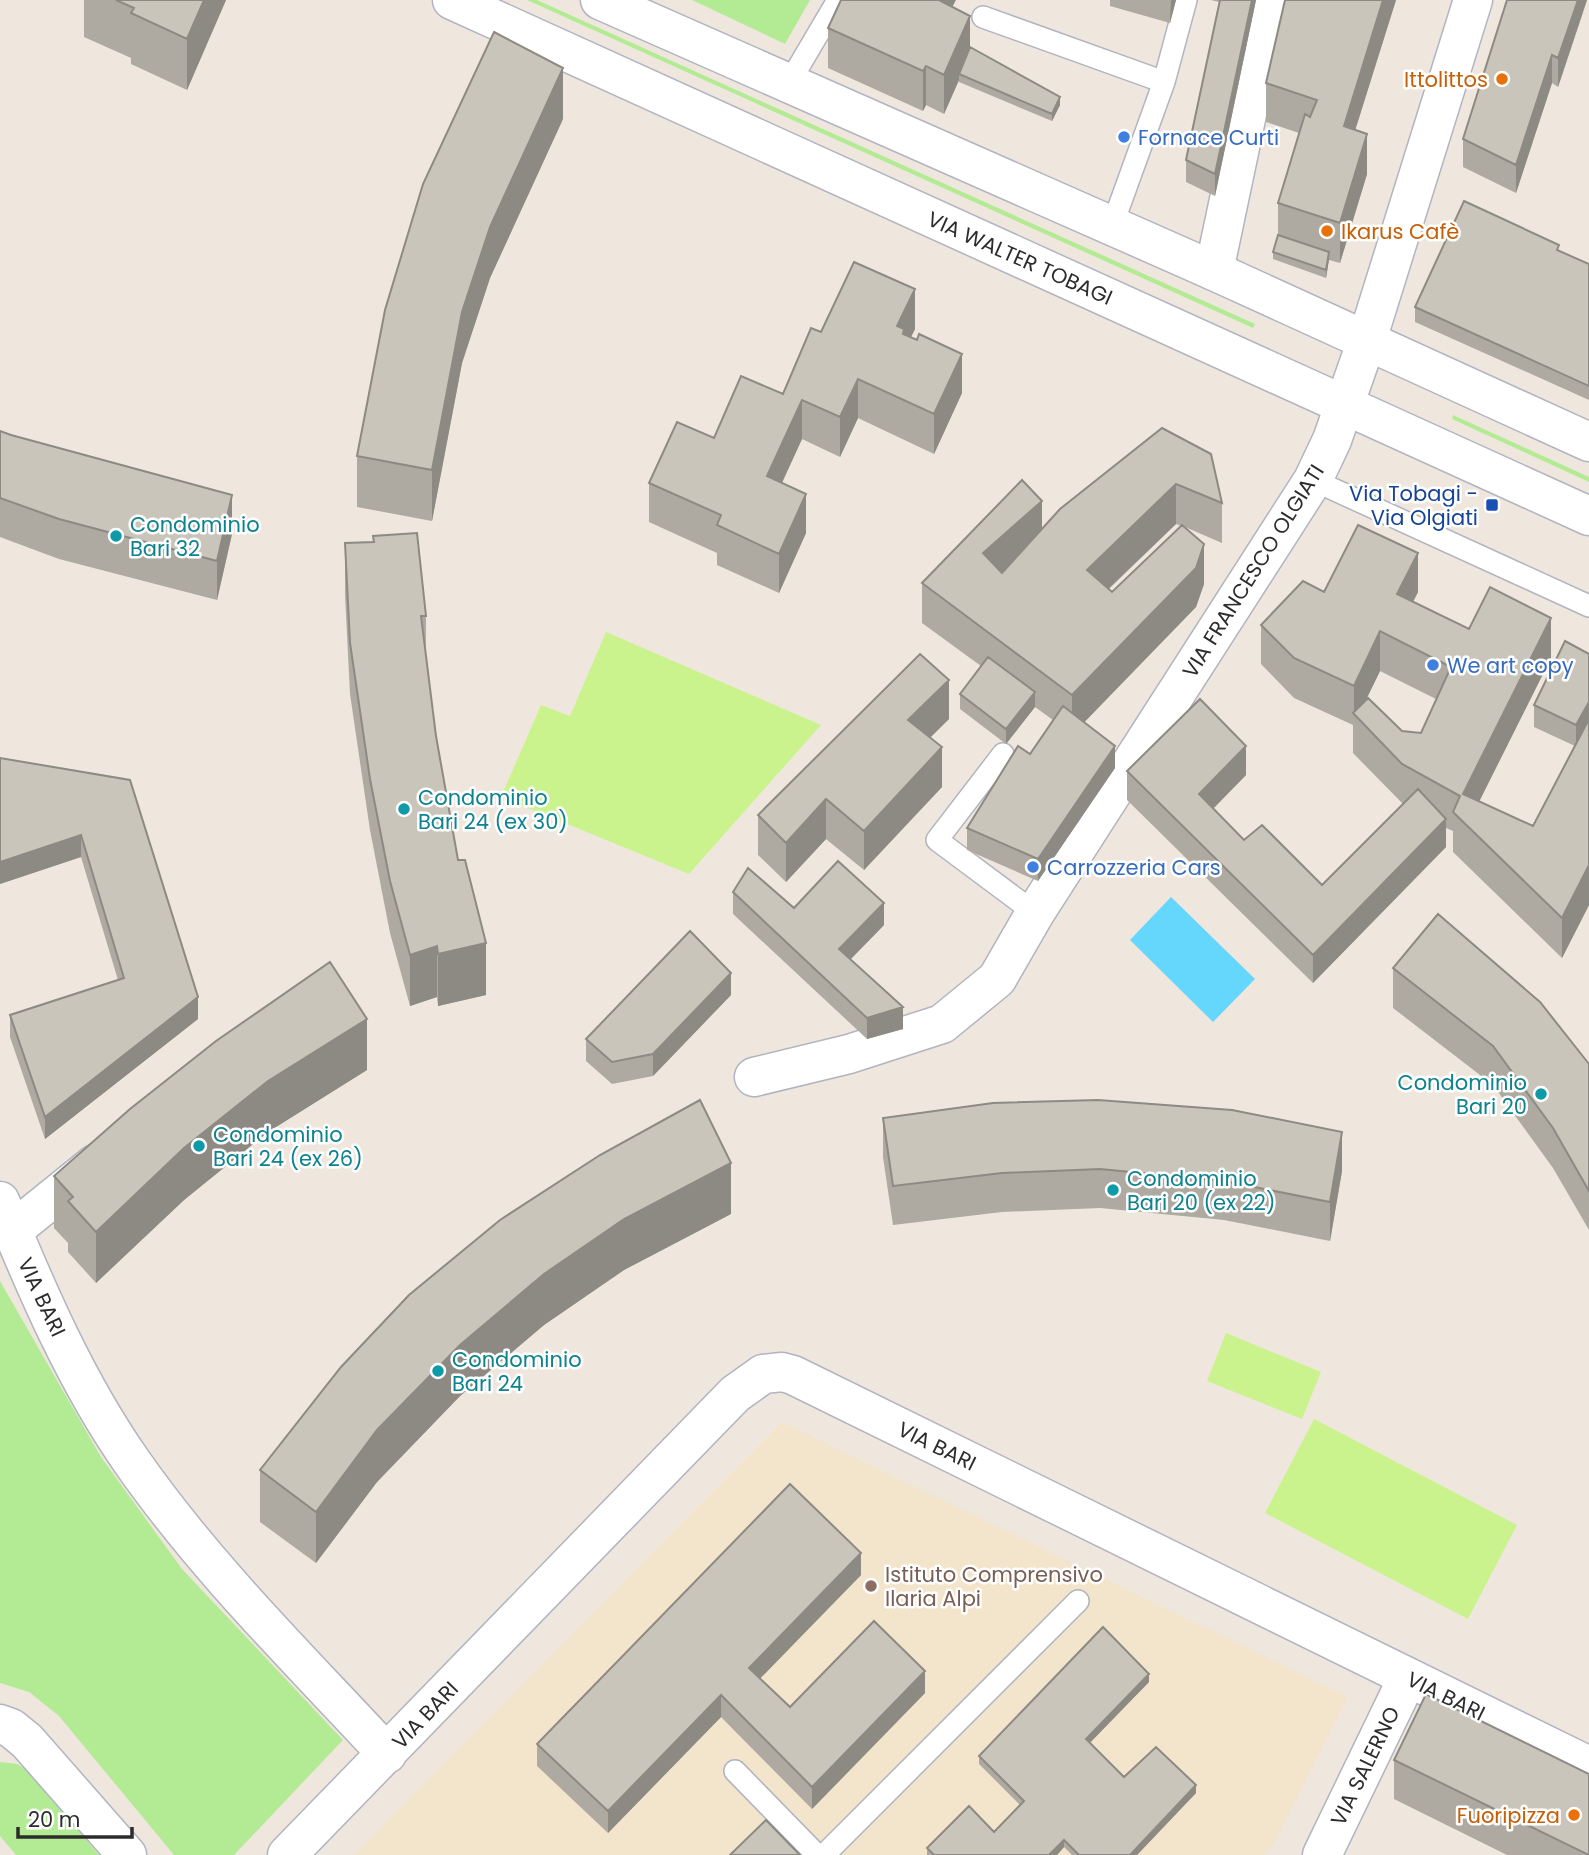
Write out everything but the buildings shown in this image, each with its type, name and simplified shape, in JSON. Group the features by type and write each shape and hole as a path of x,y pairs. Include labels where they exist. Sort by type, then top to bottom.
{"street":[{"name":"VIA WALTER TOBAGI","path":"452,0 1589,516"},
{"path":"600,0 1214,271 1589,442"},
{"path":"1214,271 1271,0"},
{"name":"VIA FRANCESCO OLGIATI","path":"754,1077 849,1055 942,1024 997,979 1035,913 1313,480 1332,440 1367,340 1474,0"},
{"name":"VIA BARI","path":"118,1144 6,1216 34,1285 83,1382 131,1460 202,1555 387,1754"},
{"name":"VIA BARI","path":"287,1855 735,1394 770,1372 793,1375 1589,1766"},
{"name":"VIA SALERNO","path":"1322,1855 1408,1677"},
{"path":"0,1724 27,1741 127,1855"}],"lane":[{"path":"789,83 838,0"},
{"path":"1112,226 1164,82 1186,0"},
{"path":"983,17 1164,82"},
{"path":"1313,480 1589,606"},
{"path":"1003,754 937,840 1035,913"},
{"path":"824,1855 1078,1601"},
{"path":"735,1771 817,1855"}],"shaded area":[{"name":"Istituto Comprensivo Ilaria Alpi","path":"782,1422 1348,1697 1272,1847 1264,1855 353,1855"}],"green space":[{"path":"527,0 537,0 1255,324 1253,328"},
{"path":"692,0 810,0 785,44"},
{"path":"1453,415 1589,477 1589,482 1452,419"},
{"path":"606,632 821,725 689,874 501,797 541,705 570,716"},
{"path":"0,1281 101,1457 182,1569 343,1740 234,1855 174,1855 59,1716 29,1692 0,1683"},
{"path":"1226,1333 1321,1372 1302,1419 1207,1381"},
{"path":"1314,1419 1517,1525 1468,1619 1265,1513"},
{"path":"0,1762 17,1764 29,1771 99,1855 16,1855 0,1836"}],"water":[{"path":"1171,897 1255,979 1213,1022 1130,940"}],"place":[{"name":"Ittolittos","path":"1502,79"},
{"name":"Fornace Curti","path":"1124,137"},
{"name":"Ikarus Cafè","path":"1327,231"},
{"name":"Via Tobagi - Via Olgiati","path":"1492,505"},
{"name":"Condominio Bari 32","path":"116,536"},
{"name":"We art copy","path":"1433,665"},
{"name":"Condominio Bari 24 (ex 30)","path":"404,809"},
{"name":"Carrozzeria Cars","path":"1033,867"},
{"name":"Condominio Bari 20","path":"1541,1094"},
{"name":"Condominio Bari 24 (ex 26)","path":"199,1146"},
{"name":"Condominio Bari 20 (ex 22)","path":"1113,1190"},
{"name":"Condominio Bari 24","path":"438,1371"},
{"name":"Istituto Comprensivo Ilaria Alpi","path":"871,1586"},
{"name":"Fuoripizza","path":"1574,1815"}]}
